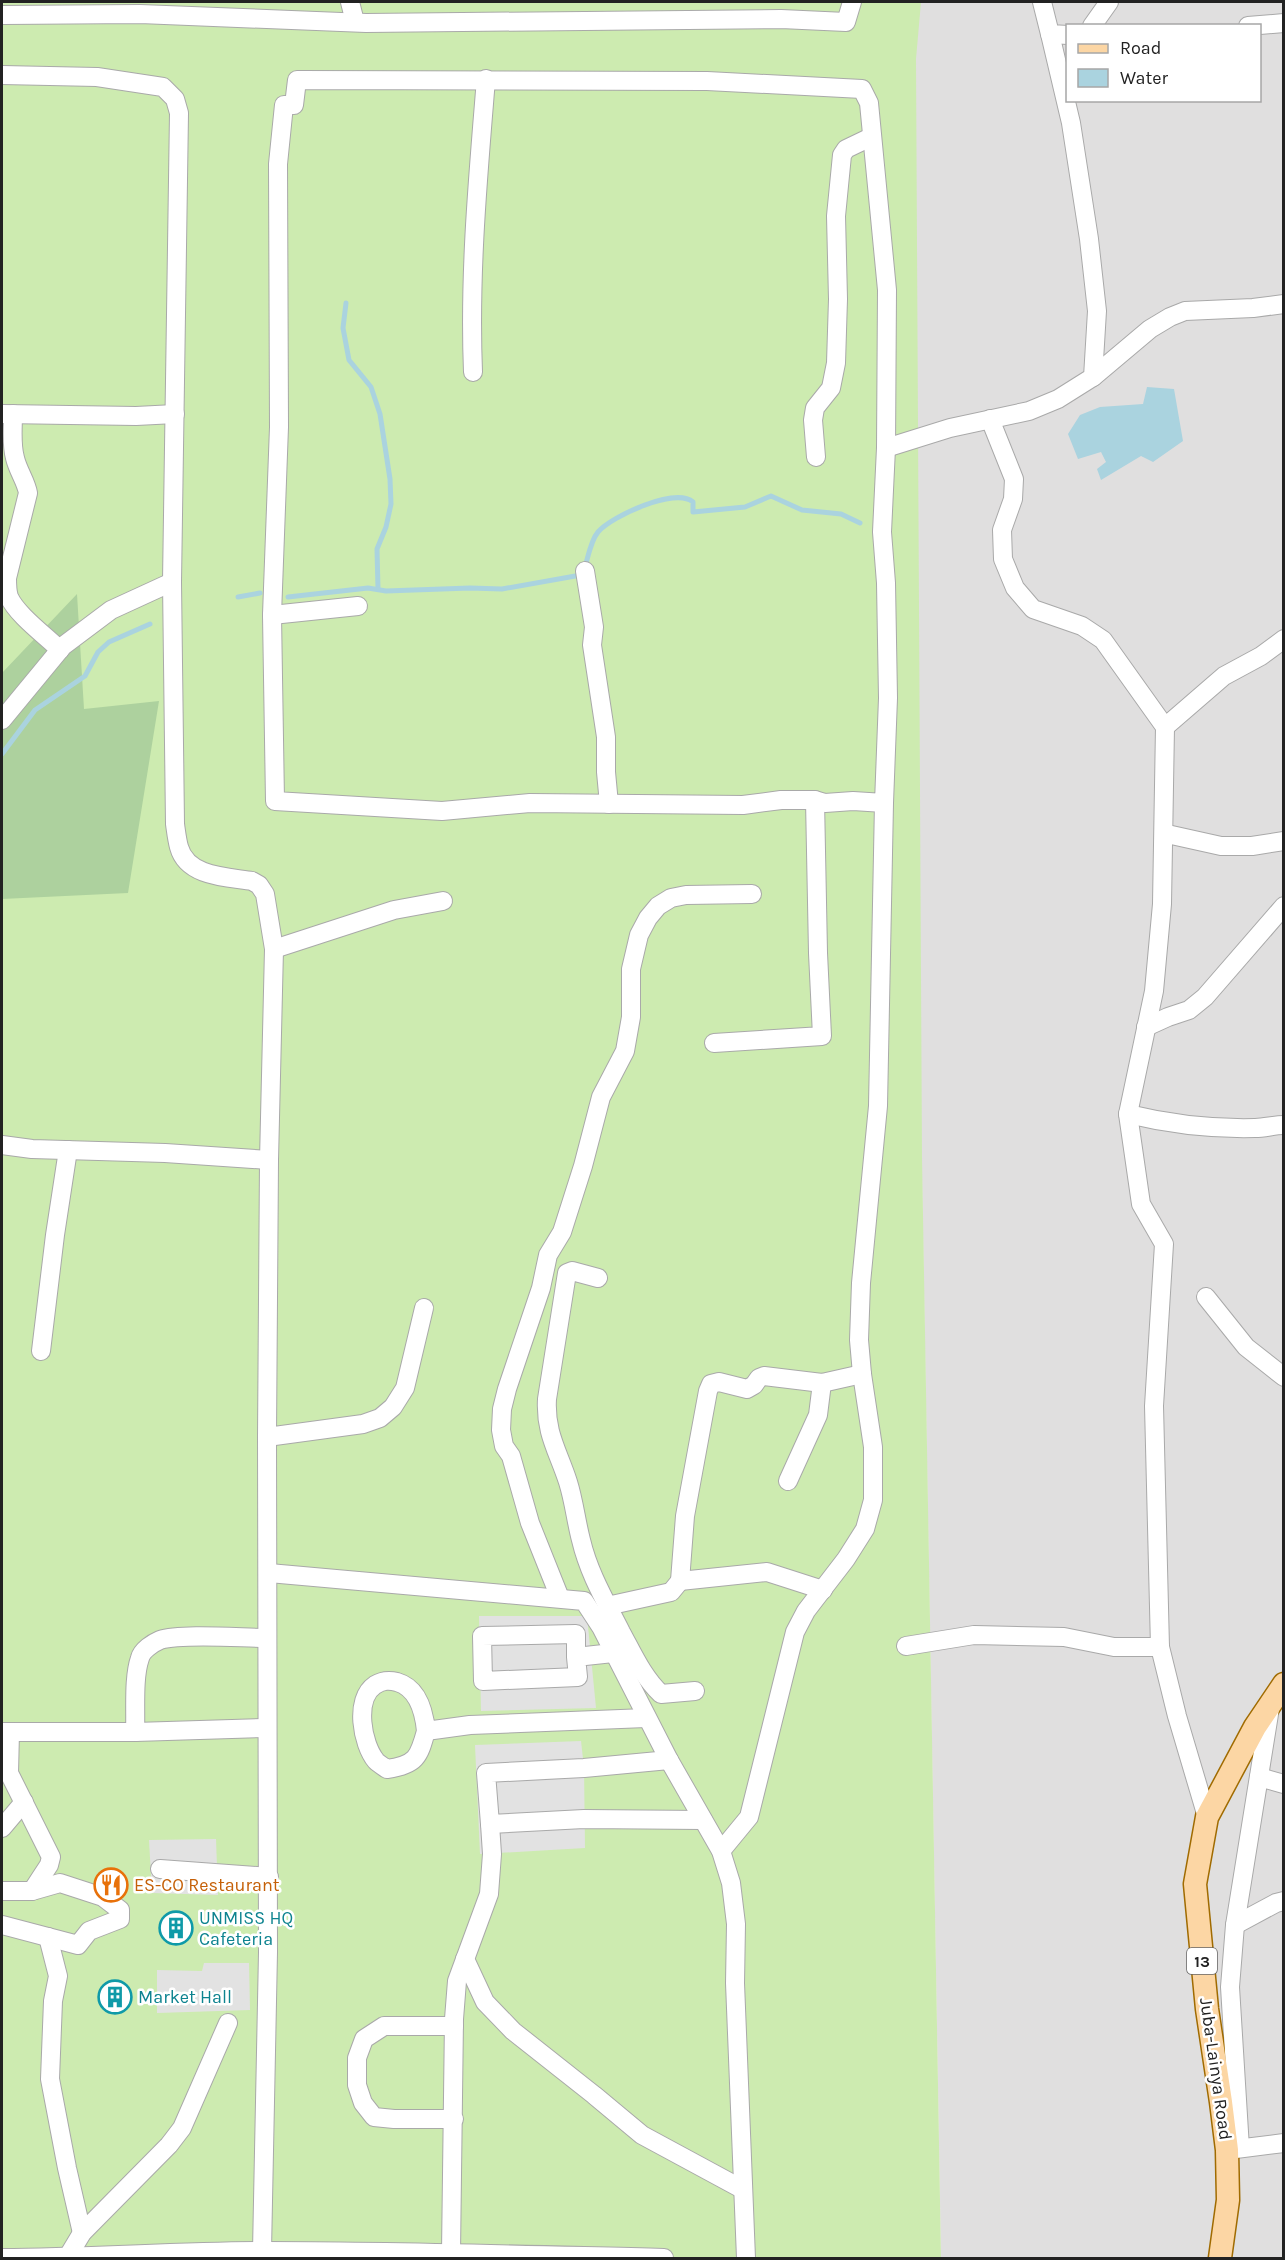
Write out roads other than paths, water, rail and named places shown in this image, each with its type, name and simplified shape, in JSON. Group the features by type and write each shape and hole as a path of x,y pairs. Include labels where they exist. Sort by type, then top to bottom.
{"main road":[{"name":"Juba-Lainya Road","path":"1220,2259 1233,2149 1221,2102 1207,2009 1195,1884 1207,1816 1255,1727 1284,1684"}],"street":[{"path":"250,2 260,19"},
{"path":"350,2 355,22"},
{"path":"842,2 846,22"},
{"path":"846,22 852,2"},
{"path":"1042,2 1059,34 1066,86"},
{"path":"1093,24 1109,2"},
{"path":"2,15 140,14 355,22 781,20 846,22"},
{"path":"1261,25 1284,23"},
{"path":"2,75 97,77 163,87 175,99 179,113 172,582 175,824 179,849 187,863 203,872 259,885 265,894 269,909 274,949 269,1160 267,1437 269,1573 266,1728 269,1877 262,2251"},
{"path":"473,372 471,328 474,246 486,79"},
{"path":"721,1851 749,1817 795,1632 806,1611 865,1529 873,1500 873,1447 859,1340 861,1282 871,1200 879,1083 888,698 886,583 882,532 886,448 886,290 869,103 862,89 707,81 297,80 294,105 284,105 278,164 279,427 272,615 275,801 442,812 530,803 743,805 781,800 815,800 825,803 853,801 884,803"},
{"path":"1068,102 1089,239 1097,311 1093,377"},
{"path":"816,457 813,420 815,408 831,387 836,363 836,216 842,155 846,149 871,137"},
{"path":"886,448 950,428 1029,411 1058,399 1093,377 1150,329 1185,311 1253,308 1284,304"},
{"path":"60,650 21,612 10,599 7,589 7,578 28,493 14,454 7,414 136,416 175,414"},
{"path":"990,419 1014,479 1013,500 1002,530 1004,559 1015,588 1033,609 1082,626 1103,640 1165,727 1162,904 1154,991 1128,1114 1141,1204 1164,1244 1154,1406 1160,1647 1177,1716 1207,1816"},
{"path":"585,571 594,627 592,645 606,737 609,804"},
{"path":"2,720 60,650 111,610 172,582"},
{"path":"272,615 358,606"},
{"path":"1165,727 1224,676 1261,656 1284,639"},
{"path":"714,1042 822,1036 815,800"},
{"path":"1167,834 1221,846 1252,846 1284,841"},
{"path":"560,1598 530,1523 511,1456 504,1446 501,1430 502,1409 507,1389 542,1288 548,1255 562,1232 601,1096 624,1051 630,1024 631,969 639,935 658,906 671,898 686,895 752,894"},
{"path":"274,949 394,910 443,902"},
{"path":"1146,1027 1189,1010 1205,997 1284,906"},
{"path":"1128,1114 1223,1127 1257,1128 1284,1125"},
{"path":"2,1145 269,1160"},
{"path":"41,1351 68,1150"},
{"path":"598,1278 572,1271 567,1273 546,1416 555,1450 568,1482 590,1570 643,1673 661,1694 695,1691"},
{"path":"1206,1297 1246,1347 1284,1377"},
{"path":"267,1437 363,1424 380,1418 393,1407 405,1388 424,1308"},
{"path":"607,1606 671,1592 680,1581 685,1516 709,1387 719,1382 747,1389 764,1376 822,1383 862,1374"},
{"path":"788,1481 818,1415 822,1383"},
{"path":"680,1581 767,1572 823,1590"},
{"path":"269,1573 584,1601 601,1627 646,1718 721,1851 731,1882 736,1924 735,1983 746,2259"},
{"path":"576,1634 576,1657 578,1677 483,1681 482,1636 576,1634"},
{"path":"906,1646 974,1635 1064,1637 1114,1647 1160,1647"},
{"path":"135,1732 140,1656 148,1647 160,1640 186,1638 267,1638"},
{"path":"576,1657 613,1653"},
{"path":"388,1680 404,1684 416,1696 424,1714 426,1731 419,1754 406,1766 387,1769 376,1761 366,1741 360,1716 366,1697 374,1685 388,1680"},
{"path":"1271,1703 1235,1925 1230,1986 1233,2149 1284,2143"},
{"path":"426,1731 470,1725 646,1718"},
{"path":"32,1892 49,1865 51,1857 9,1773 6,1732 135,1732 266,1728"},
{"path":"449,2256 457,1982 489,1894 492,1854 486,1773 584,1768 669,1760"},
{"path":"1259,1777 1284,1784"},
{"path":"2,1828 24,1802"},
{"path":"490,1824 584,1819 703,1820"},
{"path":"160,1869 269,1877"},
{"path":"2,1891 32,1892 60,1883 103,1897 120,1910 120,1919 89,1931 78,1945 2,1925"},
{"path":"1235,1925 1284,1901"},
{"path":"48,1937 58,1976 53,2001 50,2079 82,2233"},
{"path":"465,1959 485,2002 513,2031 642,2135 742,2189"},
{"path":"67,2258 82,2233 162,2152 182,2128 228,2023"},
{"path":"454,2026 384,2026 364,2039 357,2058 357,2085 363,2103 374,2116 394,2120 454,2119"},
{"path":"2,2258 262,2251 664,2259"}],"water":[{"path":"1147,387 1174,389 1183,441 1153,462 1141,456 1101,480 1097,469 1106,462 1101,452 1078,459 1068,434 1080,415 1100,407 1143,404"}],"waterway":[{"path":"346,303 343,328 349,360 371,387 380,414 390,479 391,504 386,527 377,549 378,589"},
{"path":"585,567 593,539 605,526 616,518 644,505 673,498 684,498 693,502 693,512 745,507 771,496 802,510 841,514 860,523"},
{"path":"288,597 368,588 386,591 502,589 581,575"},
{"path":"238,597 260,593"},
{"path":"2,754 35,710 85,676 98,652 109,642 150,624"}],"place":[{"name":"ES-CO Restaurant","path":"111,1885"},
{"name":"UNMISS HQ Cafeteria","path":"176,1928"},
{"name":"Market Hall","path":"115,1997"}]}
